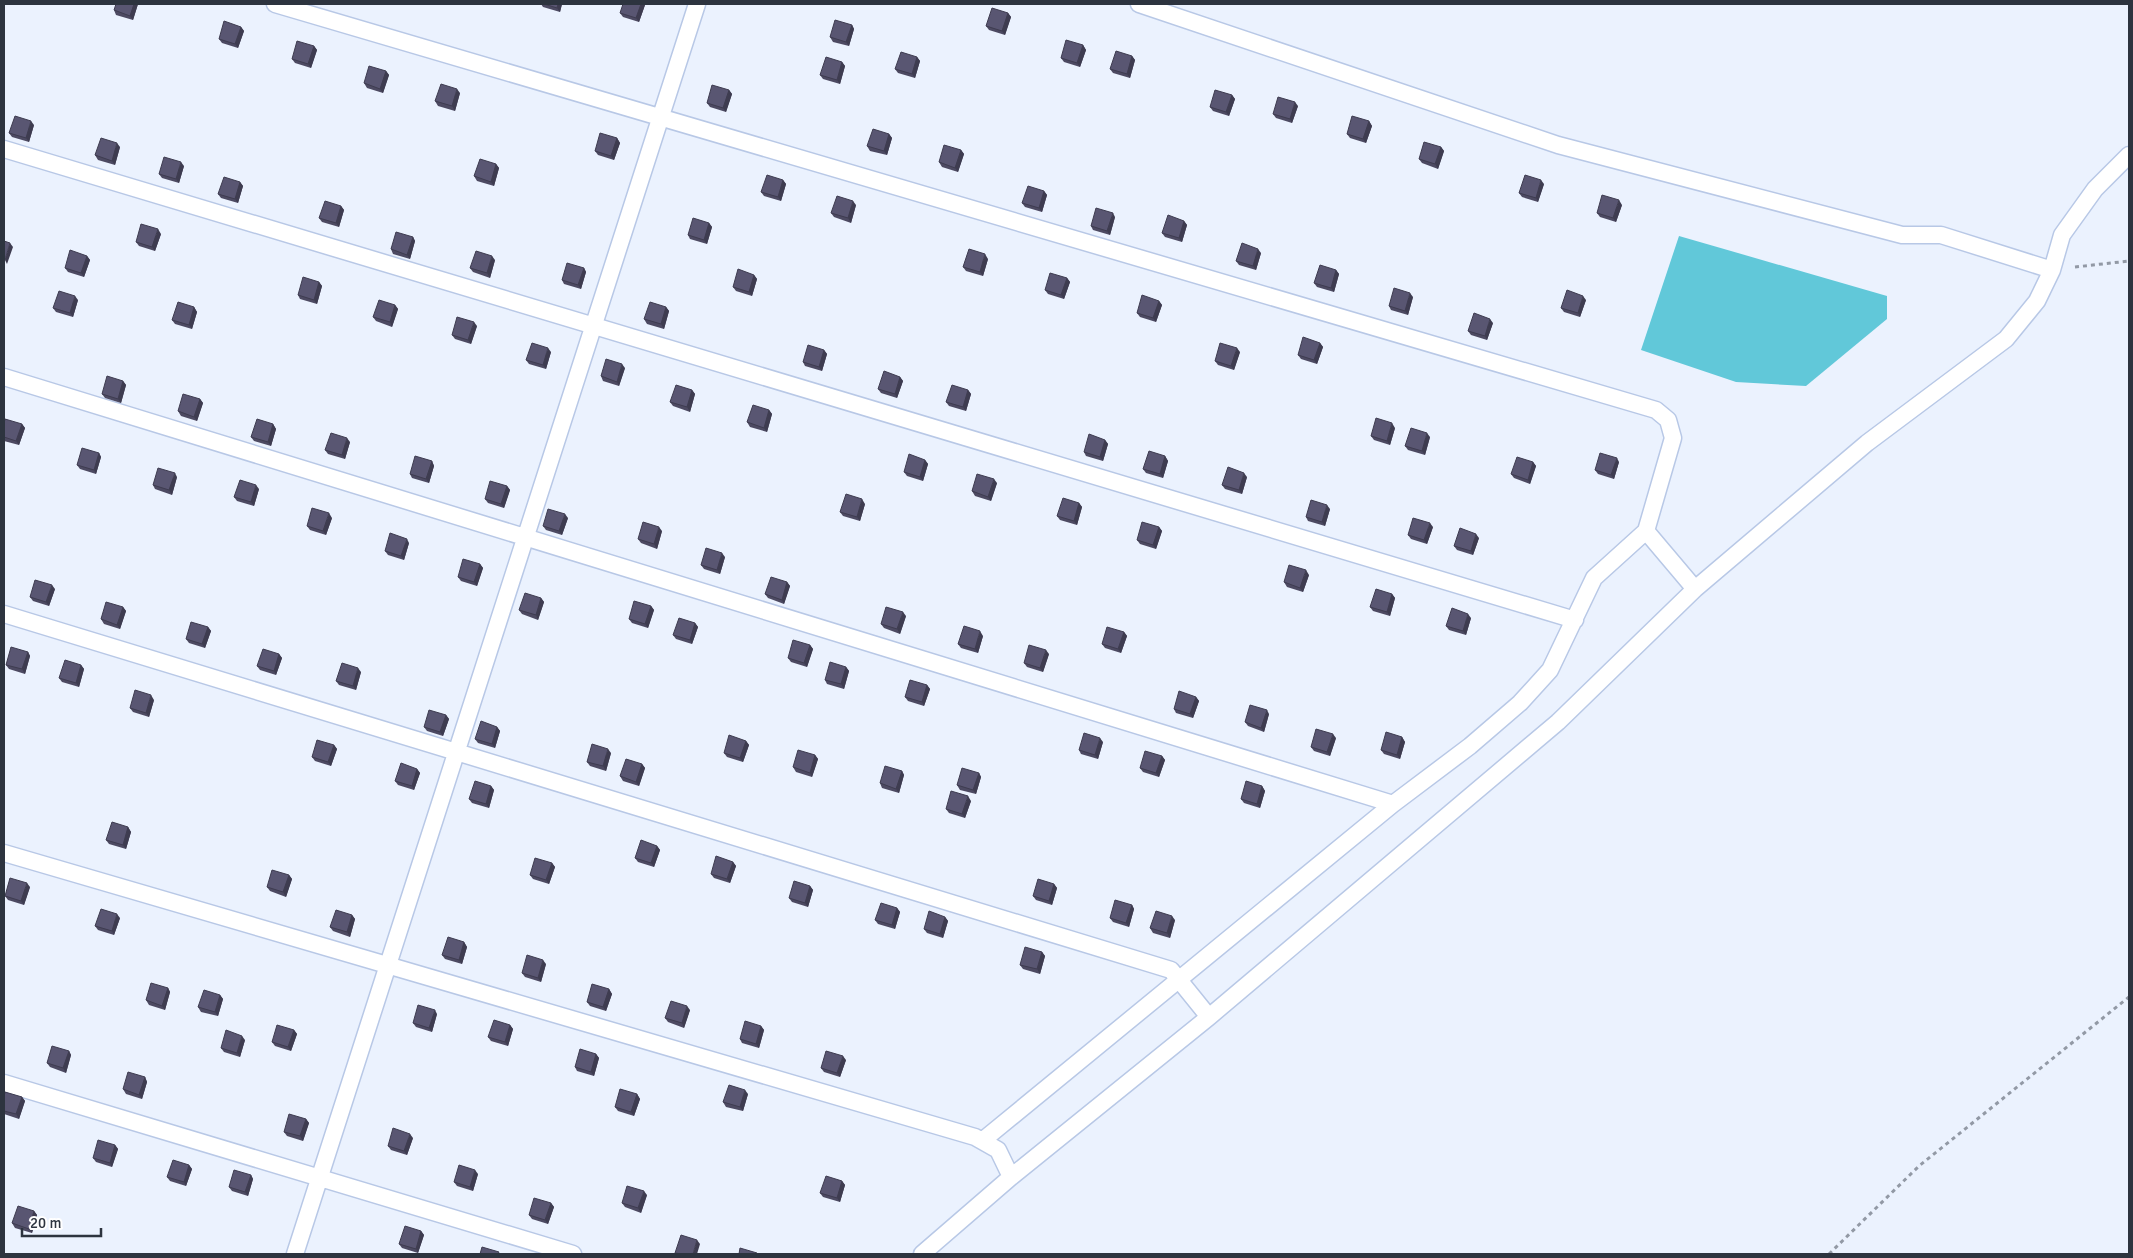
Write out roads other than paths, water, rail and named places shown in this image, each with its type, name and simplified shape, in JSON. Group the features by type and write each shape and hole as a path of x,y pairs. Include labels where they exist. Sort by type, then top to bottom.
{"lane":[{"path":"275,4 1656,410 1668,420 1673,438 1646,531 1594,578 1550,670 1520,703 1470,746 1393,804 982,1141"},
{"path":"295,1254 698,4"},
{"path":"1139,4 1558,145 1902,235 1941,235 2052,270"},
{"path":"4,149 1574,620"},
{"path":"922,1254 1011,1177 1209,1017 1558,722 1695,589 1867,443 2006,338 2037,302 2052,270 2062,235 2095,189 2129,155"},
{"path":"4,377 1393,804"},
{"path":"1646,531 1695,589"},
{"path":"4,614 1171,970 1209,1017"},
{"path":"4,853 975,1137 998,1150 1011,1177"},
{"path":"4,1083 573,1254"}],"water":[{"path":"1679,236 1887,296 1887,319 1806,386 1736,382 1641,350"}]}
